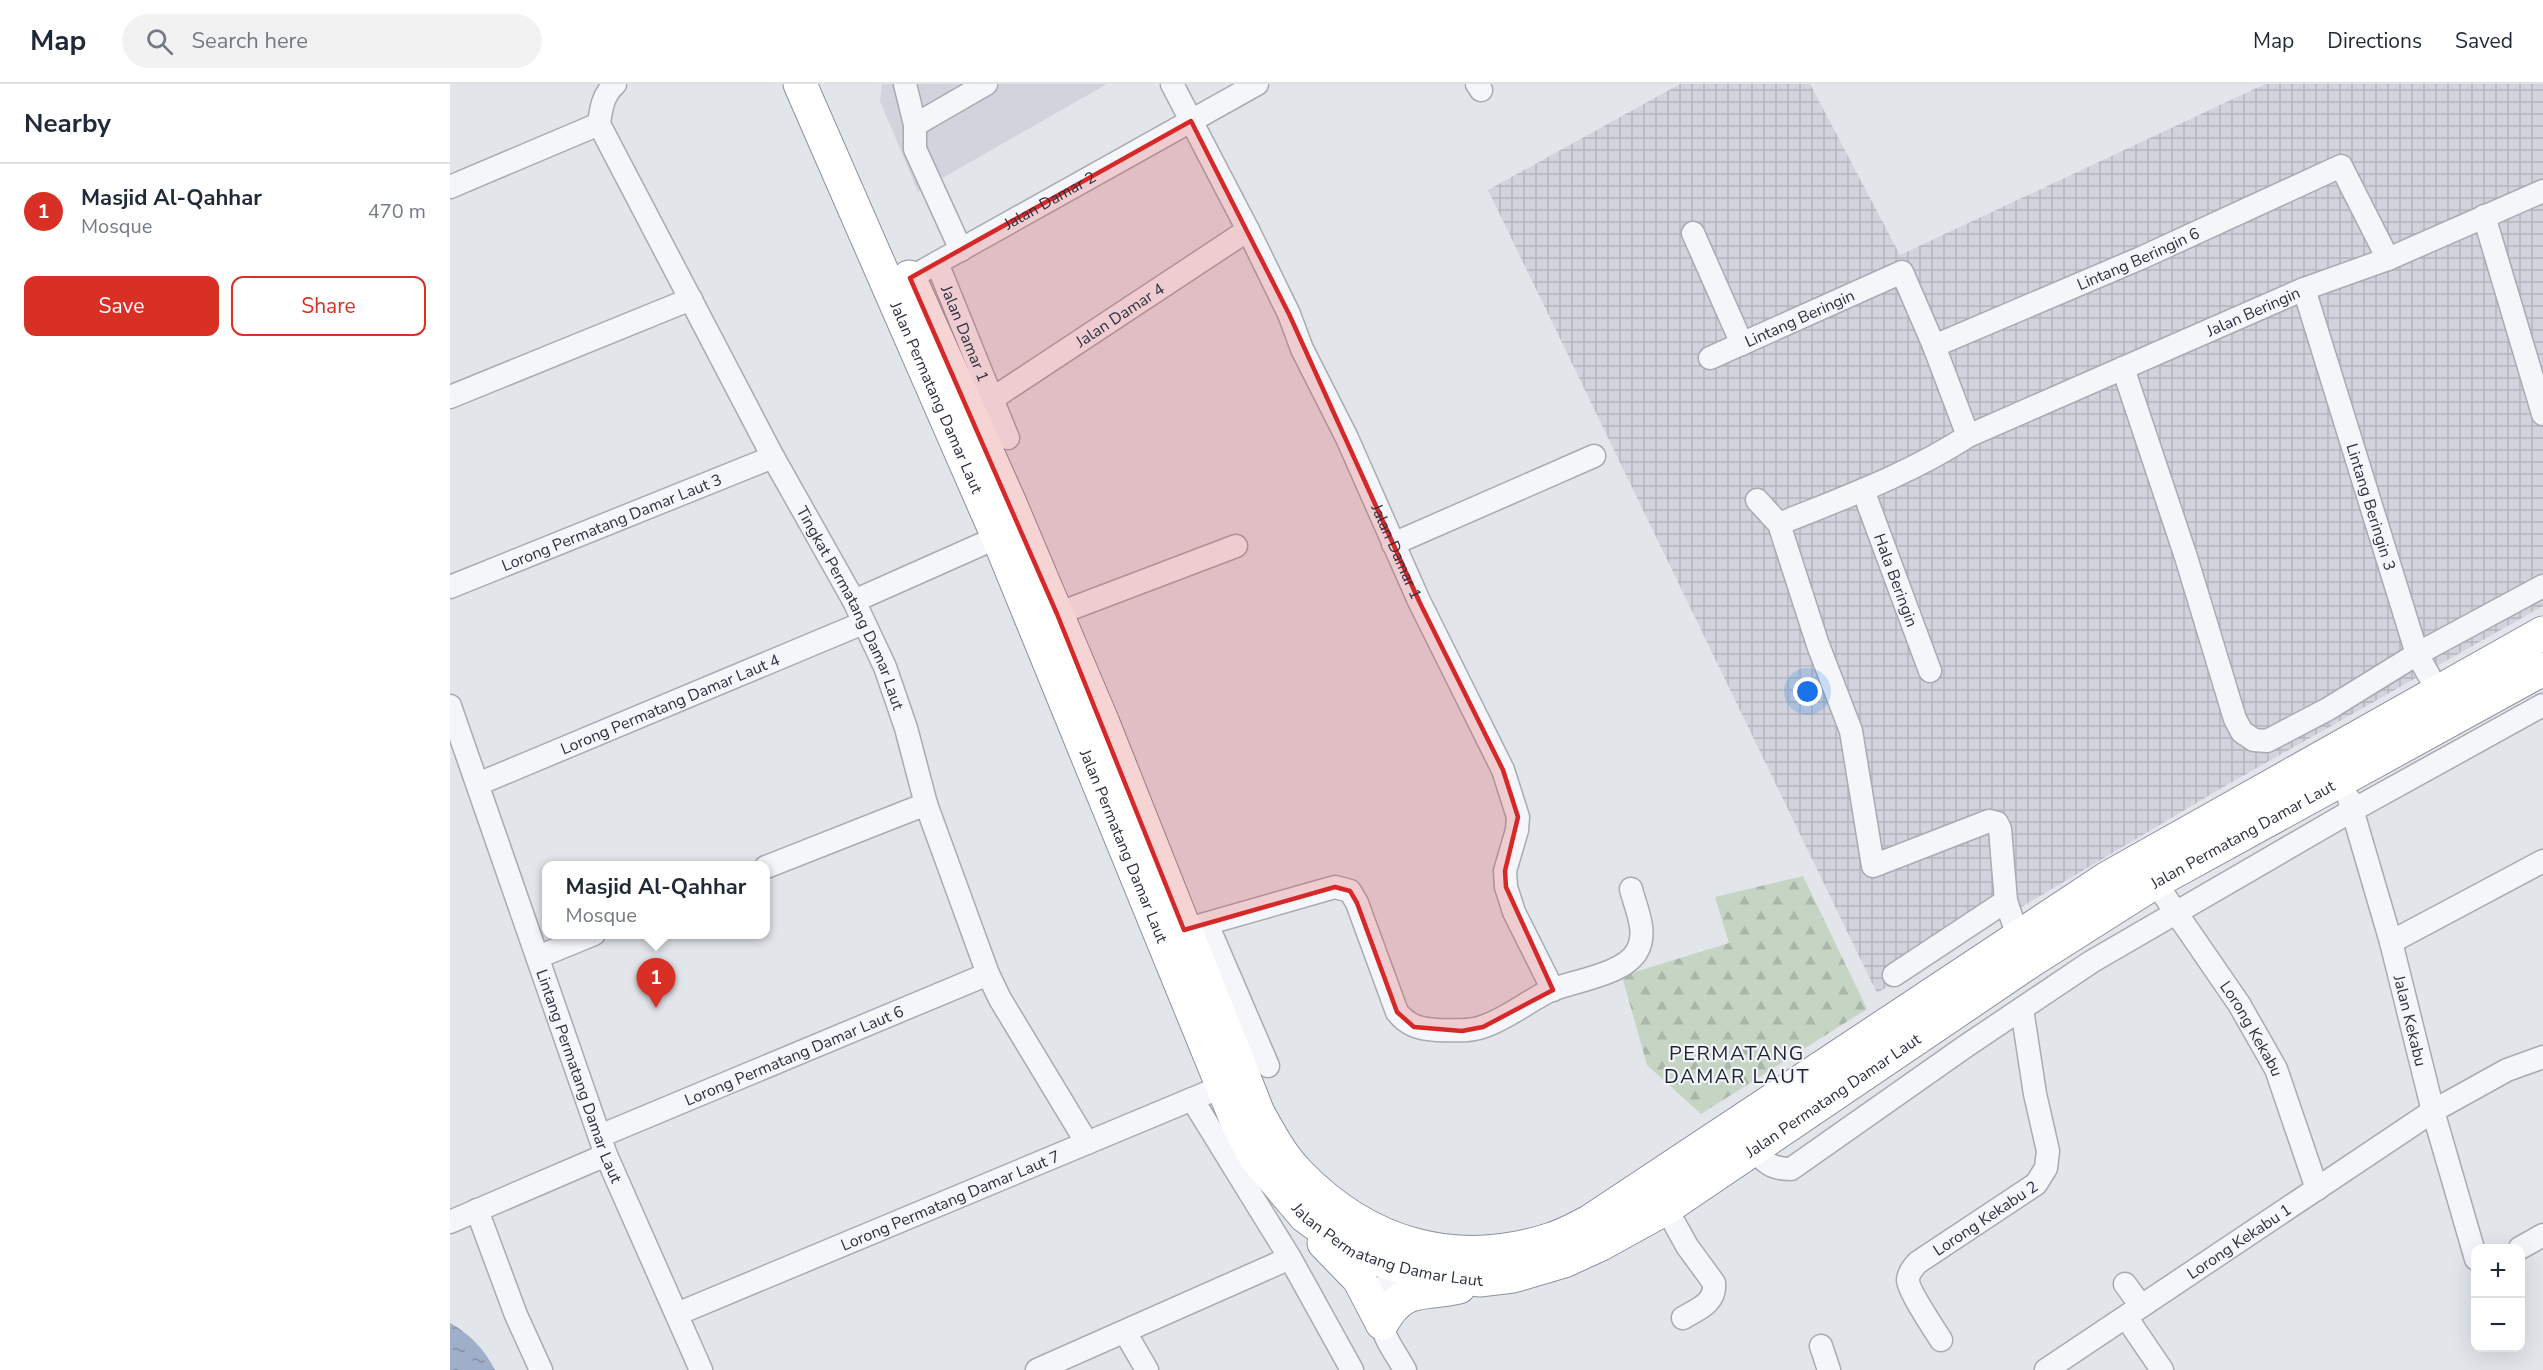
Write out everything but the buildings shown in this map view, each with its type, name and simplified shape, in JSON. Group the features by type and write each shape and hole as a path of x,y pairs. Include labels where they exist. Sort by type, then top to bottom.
{"highway":[{"name":"Jalan Permatang Damar Laut","path":"800,84 998,537 1238,1124 1257,1158 1305,1216 1351,1250 1398,1254 1435,1250 1478,1252 1518,1249 1554,1239 1589,1222 2106,879 2445,705 2534,674"},
{"name":"Jalan Permatang Damar Laut","path":"823,84 924,271 1005,490 1195,927 1258,1113 1276,1144 1297,1173 1330,1202 1398,1254 1433,1274 1479,1280 1513,1276 1564,1261 1601,1244 1666,1208 2032,960 2155,882 2348,795 2445,705 2543,633"},
{"path":"2392,752 2421,749 2504,701 2534,674"},
{"path":"1305,1216 1326,1246 1359,1279 1382,1323"},
{"path":"1382,1323 1391,1307 1401,1299 1429,1290 1456,1288 1479,1280"}],"street":[{"path":"450,187 599,124 602,104 608,90 615,84"},
{"path":"906,84 915,125 915,149 962,250"},
{"path":"915,125 986,84"},
{"name":"Jalan Damar 1","path":"1172,84 1289,314 1302,349 1347,438 1419,601 1503,770 1518,816 1517,830 1505,871 1506,887 1514,912 1553,990"},
{"path":"1191,121 1257,84"},
{"name":"Jalan Damar 2","path":"924,271 1191,121"},
{"name":"Tingkat Permatang Damar Laut","path":"599,124 773,457 854,601 885,667 906,728 926,804 988,974 1000,999 1087,1143"},
{"name":"Lintang Beringin 6","path":"1934,346 2140,258 2341,166 2388,259"},
{"name":"Jalan Beringin","path":"1779,524 1863,490 1948,449 1968,436 2304,289 2388,259 2543,191"},
{"path":"2484,216 2543,414"},
{"name":"Jalan Damar 4","path":"992,399 1248,230"},
{"path":"1693,233 1742,344"},
{"name":"Jalan Damar 1","path":"924,271 992,399 1008,438"},
{"name":"Lintang Beringin","path":"1710,358 1902,272 1934,346"},
{"name":"Lintang Beringin 3","path":"2304,289 2416,654 2445,705"},
{"path":"450,397 691,300"},
{"path":"1934,346 1968,436"},
{"path":"2123,368 2186,557 2235,719 2242,732 2254,740 2267,741 2328,709 2416,654 2543,586"},
{"path":"1393,544 1594,456"},
{"name":"Lorong Permatang Damar Laut 3","path":"450,587 773,457"},
{"name":"Hala Beringin","path":"1863,490 1930,671"},
{"path":"1757,500 1779,524 1818,645 1851,731 1873,866 1989,821 1997,823 2000,829 2006,901 2018,937"},
{"path":"854,601 998,537"},
{"path":"1057,614 1236,546"},
{"name":"Lorong Permatang Damar Laut 4","path":"478,784 863,623"},
{"path":"1754,1148 1763,1161 1771,1167 1791,1169 2022,1008 2091,962 2175,913 2348,795 2543,705"},
{"name":"Lintang Permatang Damar Laut","path":"450,706 603,1145 701,1370"},
{"name":"Jalan Kekabu","path":"2348,795 2391,942 2433,1111 2471,1245"},
{"path":"770,865 926,804"},
{"path":"2391,942 2543,861"},
{"name":"Lorong Kekabu","path":"2155,882 2240,1004 2276,1069 2317,1189"},
{"path":"1268,1066 1195,927 1335,887 1350,891 1357,903 1397,1012 1404,1021 1414,1027 1462,1031 1483,1027 1553,990 1576,984 1628,962 1637,952 1642,930 1631,889"},
{"path":"1894,975 2006,901"},
{"path":"538,957 582,939"},
{"name":"Lorong Permatang Damar Laut 6","path":"450,1222 603,1145 988,974"},
{"name":"Lorong Kekabu 2","path":"1941,1341 1908,1281 1911,1271 1917,1263 2036,1184 2046,1168 2048,1151 2035,1094 2022,1008"},
{"name":"Lorong Kekabu 1","path":"2046,1370 2433,1111 2507,1070 2543,1056"},
{"name":"Lorong Permatang Damar Laut 7","path":"677,1314 1221,1087"},
{"path":"1192,1099 1290,1258 1352,1370"},
{"path":"1666,1208 1687,1246 1713,1283 1712,1297 1707,1303 1683,1318"},
{"path":"477,1210 516,1316 541,1370"},
{"path":"2525,1245 2543,1235"},
{"path":"1398,1254 1385,1295 1382,1323 1386,1336 1405,1370"},
{"path":"1037,1370 1290,1258"},
{"path":"2125,1284 2133,1311 2162,1370"},
{"path":"1125,1332 1148,1370"},
{"path":"1821,1346 1829,1370"}],"highlighted area":[{"path":"1191,121 1289,314 1419,601 1503,770 1518,817 1505,871 1506,887 1553,990 1483,1027 1462,1031 1414,1027 1397,1012 1357,903 1350,891 1335,887 1184,930 1057,614 910,278"}],"shaded area":[{"path":"882,84 1107,84 918,192 880,101"},
{"path":"1680,84 1810,84 1900,255 2265,84 2543,84 2543,606 2225,786 1877,993 1488,190"}],"green space":[{"path":"1803,876 1867,1009 1701,1114 1647,1065 1622,976 1729,943 1715,897"}],"water":[{"path":"450,1323 476,1343 495,1370 450,1370"}],"place":[{"name":"Masjid Al-Qahhar","path":"656,1008"}],"district":[{"name":"PERMATANG DAMAR LAUT","path":"1737,1064"}]}
